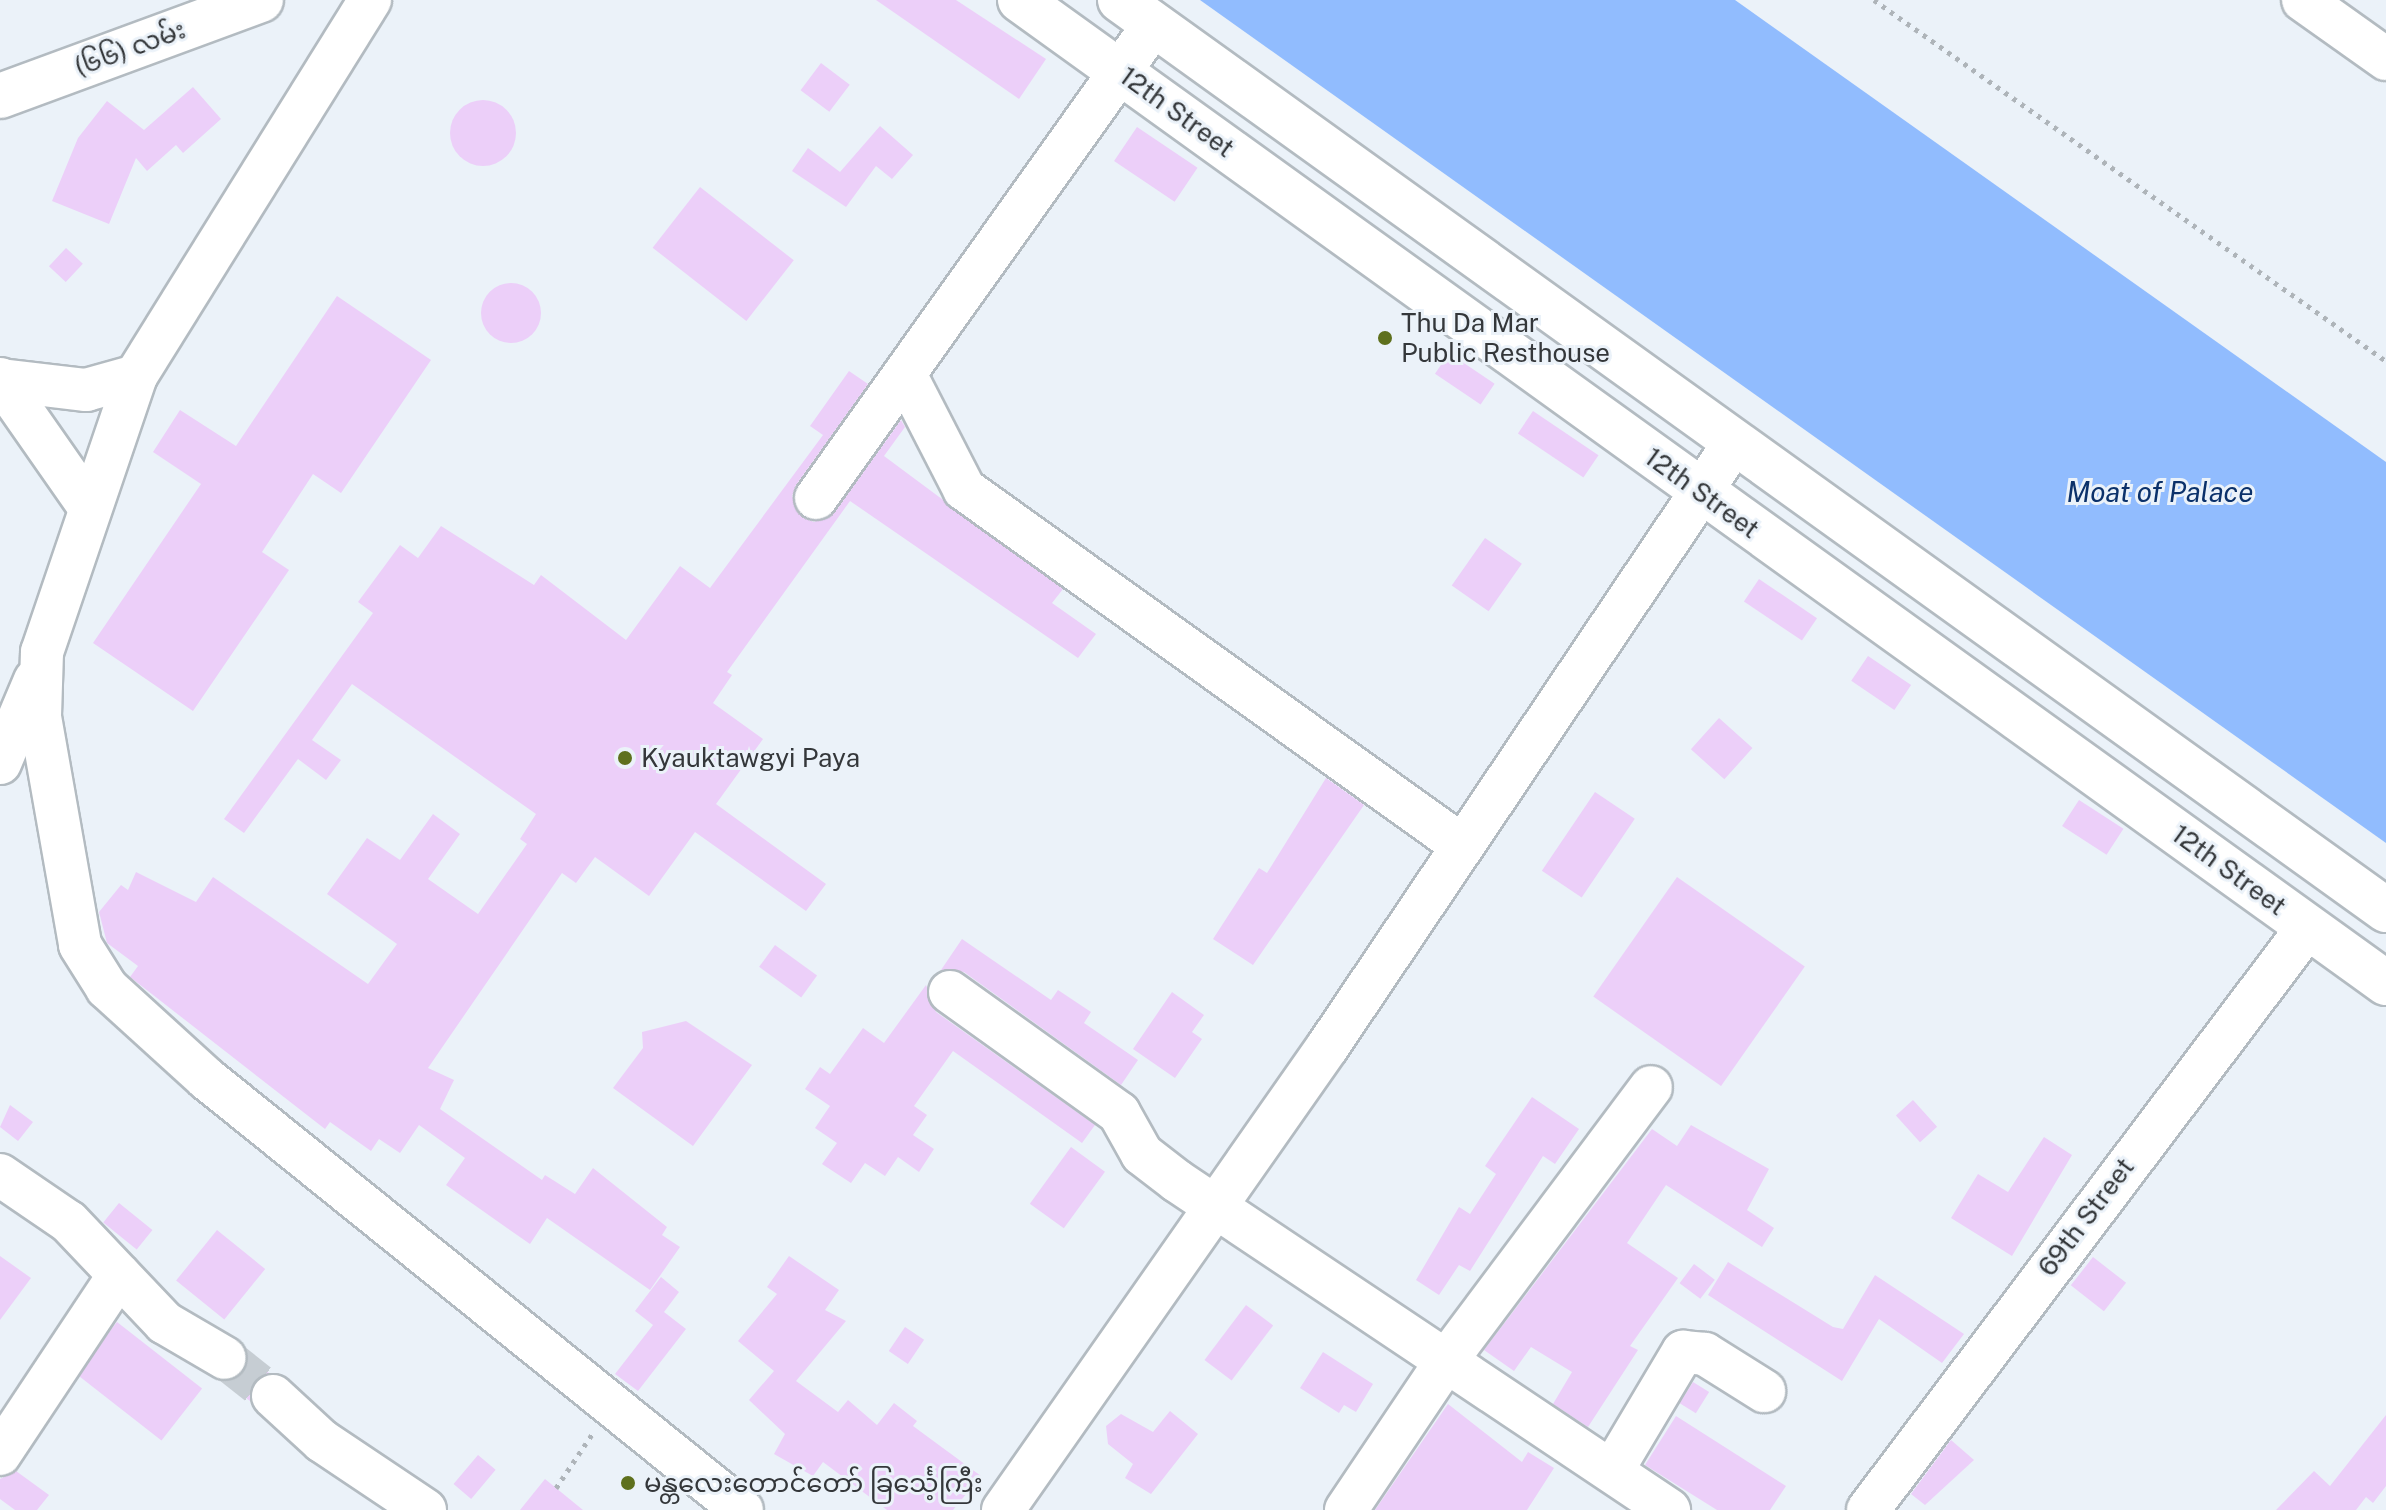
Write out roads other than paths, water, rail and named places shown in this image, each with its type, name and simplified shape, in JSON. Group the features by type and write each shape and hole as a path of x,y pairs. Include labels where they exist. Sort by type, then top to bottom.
{"main road":[{"name":"(၆၆) လမ်း","path":"0,96 261,0"},
{"name":"12th Street","path":"1020,0 2386,983"},
{"path":"1137,12 2386,910"}],"street":[{"path":"0,763 37,676 136,376 370,0"},
{"path":"2303,0 2386,59"},
{"path":"816,498 1121,71 1137,12"},
{"path":"905,374 964,489 1461,845"},
{"path":"0,380 86,390 136,376"},
{"path":"0,380 90,508"},
{"path":"1003,1510 1734,443"},
{"path":"37,676 80,945 98,977 207,1079 614,1403 742,1510"},
{"name":"69th Street","path":"1868,1510 2308,927"},
{"path":"950,992 1119,1113 1142,1154 1213,1206 1669,1510"},
{"path":"1346,1510 1446,1361 1651,1087"},
{"path":"0,1175 69,1222 165,1323 225,1358"},
{"path":"0,1454 119,1275"},
{"path":"1612,1471 1683,1352 1705,1354 1764,1391"},
{"path":"273,1396 322,1441 425,1510"}],"water":[{"name":"Moat of Palace","path":"1200,0 1735,0 2386,462 2386,843"}],"tunnel":[{"path":"225,1358 273,1396"}],"place":[{"name":"Thu Da Mar Public Resthouse","path":"1385,338"},
{"name":"Kyauktawgyi Paya","path":"625,758"},
{"name":"မန္တလေးတောင်တော် ‌ခြင်္သေ့ကြီး","path":"628,1483"}]}
